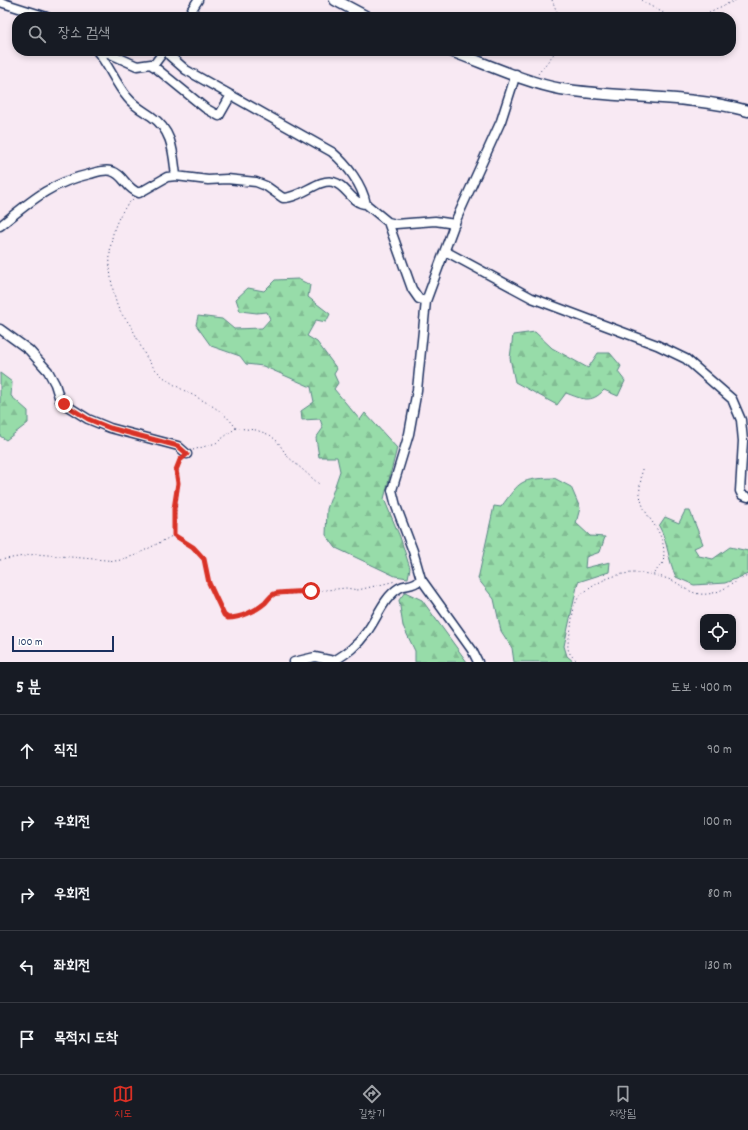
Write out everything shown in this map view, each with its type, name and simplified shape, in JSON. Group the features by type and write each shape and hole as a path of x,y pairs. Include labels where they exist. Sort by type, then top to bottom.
{"main road":[{"path":"335,0 358,12"},
{"path":"465,56 533,81 558,88 586,92 693,100 748,111"}],"street":[{"path":"190,12 198,0"},
{"path":"0,2 31,12"},
{"path":"102,56 121,90 133,106 158,121 168,133 172,144 176,176"},
{"path":"115,56 137,66 148,63 205,108 219,116 231,95"},
{"path":"153,66 160,56"},
{"path":"170,56 186,70 332,152 350,170 365,198 366,204"},
{"path":"478,662 472,650 421,579 392,490 409,434 417,390 426,301 455,224 501,121 516,74"},
{"path":"0,226 41,194 68,179 106,170 119,174 131,191 139,193 168,177 176,176 208,180 227,179 256,182 266,186 283,198 299,195 324,182 332,181 344,188 354,199 362,204 366,204 388,222 396,224 435,221 455,224"},
{"path":"388,222 412,289 419,299 426,301"},
{"path":"445,251 532,298 657,345 686,359 732,399 741,420 743,441 740,491 742,495 748,497"},
{"path":"0,330 29,350 48,371 55,384 60,400 64,404 88,419 110,428 178,446 187,454"},
{"path":"294,662 315,657 334,661 353,649 367,632 386,602 400,588 415,585 421,579"}],"path":[{"path":"552,0 557,12"},
{"path":"642,0 662,12"},
{"path":"709,12 736,0"},
{"path":"533,81 552,56"},
{"path":"139,193 126,205 114,226 109,251 117,305 122,316 132,326 149,362 158,372 178,388 213,405 230,419 236,428"},
{"path":"174,535 174,509 178,483 176,470 180,460 196,448 216,443 236,428 256,430 270,435 278,442 287,456 318,484"},
{"path":"642,469 640,494 644,507 664,540 663,563 653,574"},
{"path":"0,560 36,554 117,561 136,555 174,535"},
{"path":"174,535 193,547 204,559 209,583 224,615 228,618 237,618 264,604 272,595 280,593 287,594 346,588 358,590 398,580"},
{"path":"579,662 571,656 567,649 574,605 579,596 595,584 618,574 637,572 653,574 670,580 699,594 713,594 748,576"}],"green space":[{"path":"298,279 310,285 308,297 330,314 326,322 316,320 307,336 317,342 337,369 334,374 338,383 334,389 360,420 365,413 397,448 384,499 400,537 410,568 408,578 395,576 336,548 326,535 327,509 340,471 337,457 319,457 316,438 323,428 320,419 302,420 301,411 314,402 311,387 263,366 246,364 240,356 211,346 196,325 198,316 222,319 234,329 262,328 270,319 267,312 257,313 240,311 236,299 248,288 264,291 275,280"},
{"path":"535,332 552,348 588,368 598,353 610,353 621,366 618,372 625,381 618,396 604,390 590,399 566,393 557,405 515,382 510,358 513,335"},
{"path":"0,373 12,382 11,396 28,411 28,423 6,440 0,436"},
{"path":"554,478 571,487 580,508 576,523 590,536 605,537 600,552 586,557 585,568 610,562 609,572 578,582 564,646 567,656 574,662 514,662 512,648 501,631 494,599 478,579 494,506 501,507 518,486 528,480"},
{"path":"685,511 690,511 703,544 694,548 699,556 713,559 730,547 748,551 748,574 725,583 694,585 676,577 659,526 665,517 679,523"},
{"path":"405,592 422,600 467,662 415,662 415,651 403,626 399,600"}],"route":[{"path":"64,404 88,419 110,428 178,446 187,454 180,460 176,470 178,483 174,509 174,535 193,547 204,559 206,564 206,575 224,615 228,618 237,618 264,604 272,595 311,591"}]}
